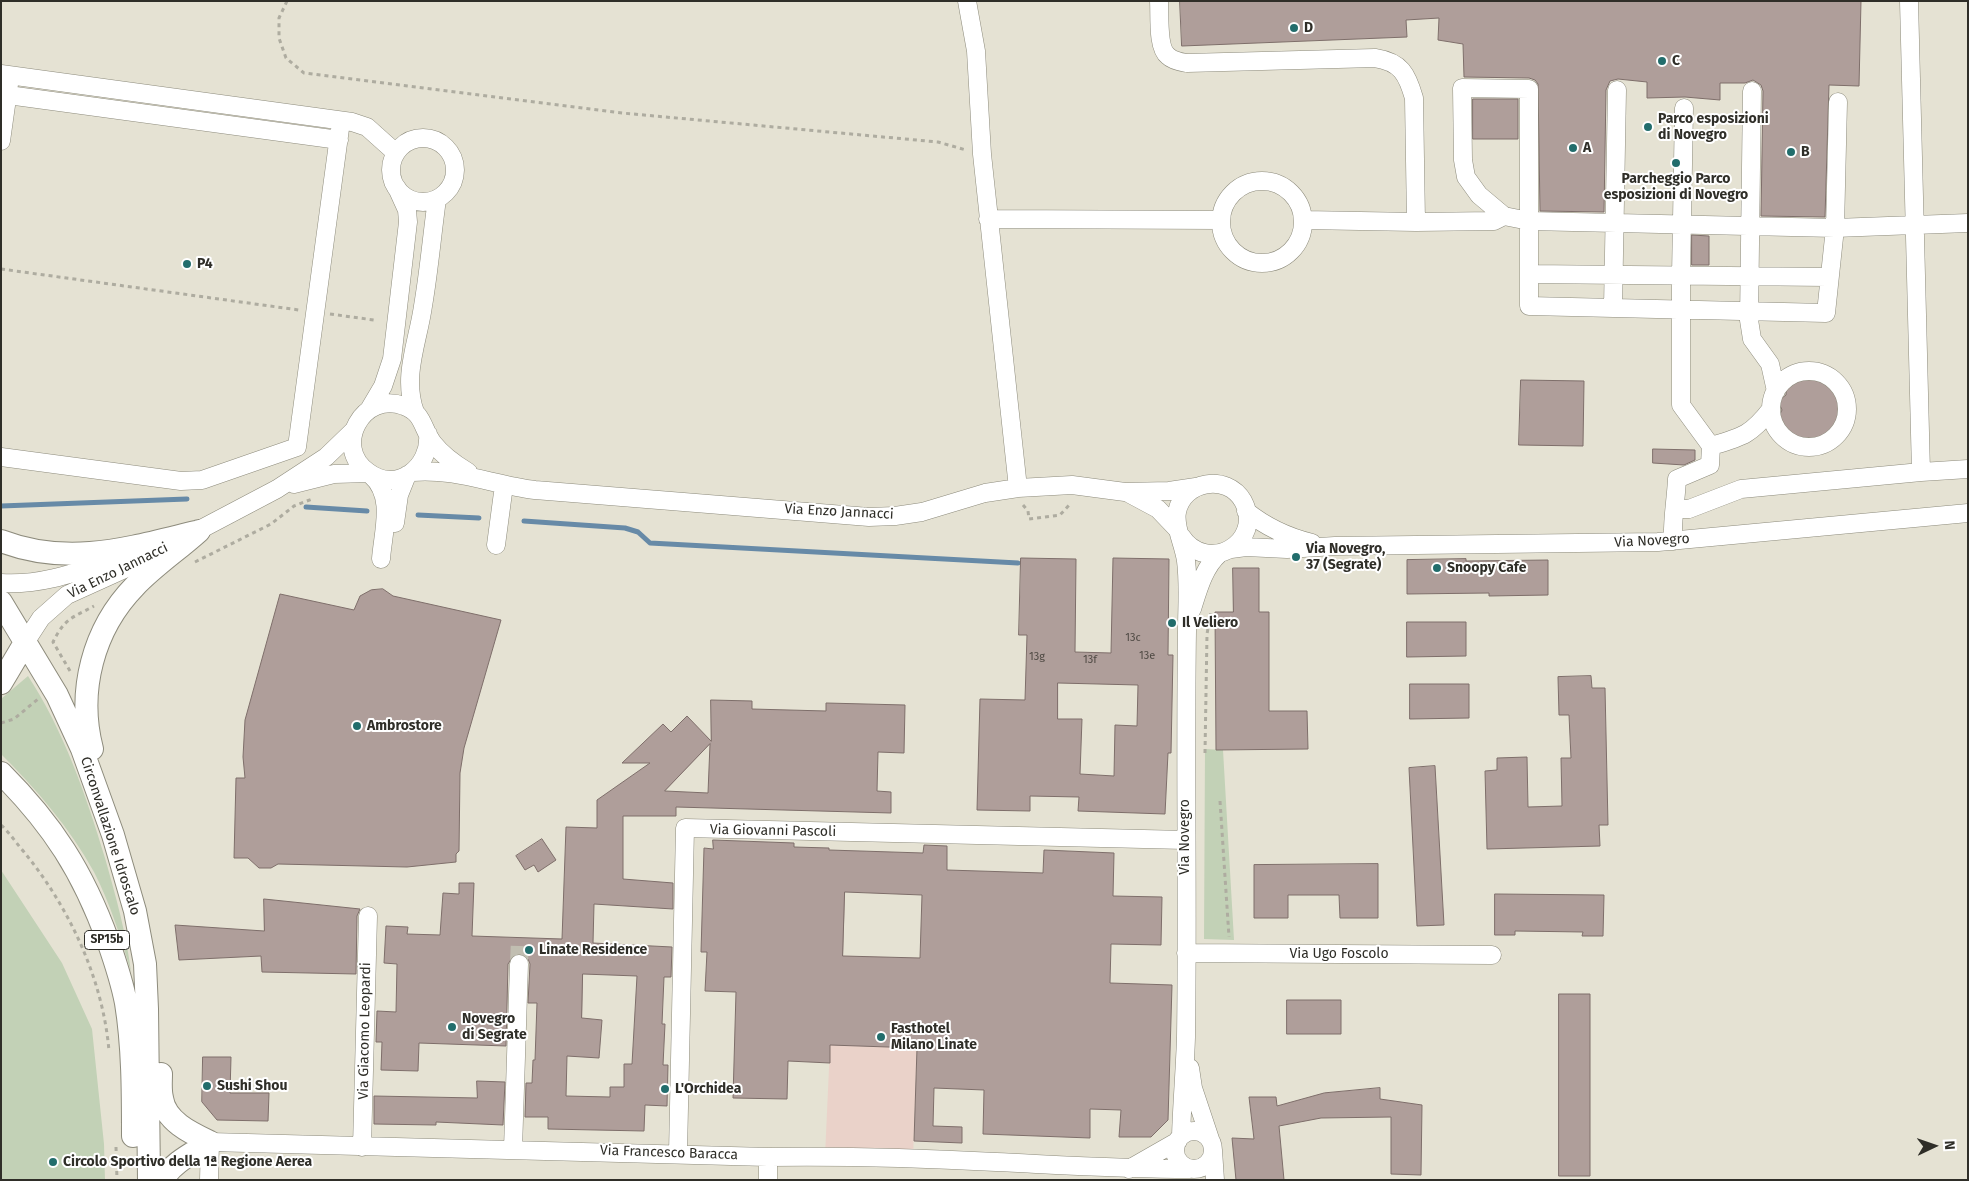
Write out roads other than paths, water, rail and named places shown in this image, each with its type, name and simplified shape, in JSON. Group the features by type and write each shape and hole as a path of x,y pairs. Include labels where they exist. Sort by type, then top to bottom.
{"main road":[{"path":"1,541 46,553 89,554 110,552 199,531"},
{"path":"113,835 88,729 86,695 92,662 104,630 125,597 199,531"},
{"name":"Circonvallazione Idroscalo","path":"1,602 26,641 71,723 100,795 135,911 145,964 149,1180"},
{"path":"1,682 26,641"},
{"name":"SP15b","path":"1,773 52,831 82,877 99,916 119,976 126,1004 129,1033 134,1180"},
{"path":"145,964 158,1014 162,1099 169,1113 187,1131 210,1142"},
{"path":"164,1180 166,1175 182,1161 210,1142"}],"street":[{"path":"967,1 976,51 982,154 1016,496"},
{"path":"1159,1 1161,49 1168,57 1177,61 1187,63 1375,58 1389,60 1400,68 1409,82 1414,98 1416,222"},
{"path":"1909,1 1921,472"},
{"path":"1,141 8,95 6,75 342,120 367,127 396,153"},
{"path":"1838,102 1835,228 1828,277 1826,313 1529,306 1529,221 1529,89 1462,88 1463,160 1466,177 1479,196 1504,216 1529,221 1835,228 1968,223"},
{"path":"1613,308 1617,90"},
{"path":"1752,91 1749,310 1752,339 1770,364 1776,391"},
{"path":"8,95 339,140"},
{"path":"1673,541 1672,522 1677,479 1710,465 1711,446 1681,406 1680,276 1684,108"},
{"path":"1,458 181,481 202,480 297,447 342,120"},
{"path":"423,138 436,140 447,148 455,165 454,178 448,190 437,199 429,202 415,201 403,195 393,180 391,171 396,153 406,143 423,138"},
{"path":"1255,181 1269,181 1282,186 1293,195 1300,206 1304,220 1302,233 1296,245 1276,261 1262,263 1244,258 1229,245 1223,233 1221,220 1224,207 1232,195 1242,186 1255,181"},
{"name":"Via Enzo Jannacci","path":"26,641 41,618 67,595 131,566 277,489 326,457 353,431 358,419 370,408 383,386 392,359 408,222 406,210 397,188"},
{"name":"Via Enzo Jannacci","path":"437,199 423,308 410,368 410,394 415,412 423,422 434,444 446,456 480,479"},
{"path":"1304,220 1494,221 1504,216"},
{"path":"988,219 1221,220"},
{"path":"1529,274 1828,277"},
{"path":"1711,446 1741,437 1758,426 1771,409 1776,391 1784,381 1794,374 1807,371 1820,372 1831,378 1840,387 1846,398 1848,411 1844,424 1837,435 1827,443 1814,447 1802,446 1790,441 1780,433 1771,409"},
{"path":"370,408 380,404 392,403 405,406 415,412"},
{"path":"353,431 352,444 355,457 362,467 382,486 386,499 386,559 397,502 410,474 424,458 428,446 428,434"},
{"path":"1675,509 1689,508 1741,489 1968,469"},
{"name":"Via Enzo Jannacci","path":"277,489 344,472 370,474 389,480 410,474 437,471 544,491 869,517 922,512 985,493 1016,496 1072,485 1125,492 1168,491 1196,487"},
{"name":"Via Novegro","path":"1179,1138 1186,1041 1185,840 1187,634 1188,580 1180,533 1176,521 1179,507 1184,497 1196,487 1212,483 1227,487 1241,498 1246,511 1246,530 1241,540 1213,559 1200,584 1187,634"},
{"path":"496,545 504,485"},
{"path":"1125,492 1154,506 1165,515 1180,533"},
{"name":"Via Novegro","path":"1246,511 1259,521 1287,535 1310,542 1335,546"},
{"name":"Via Novegro","path":"1180,533 1188,545 1198,552 1209,554 1246,547 1287,549 1335,546 1673,541 1968,512"},
{"name":"Via Enzo Jannacci","path":"1,583 32,582 56,578 199,531"},
{"name":"Via Giovanni Pascoli","path":"678,1153 685,828 1185,840"},
{"name":"Via Giacomo Leopardi","path":"362,1147 368,916"},
{"name":"Via Ugo Foscolo","path":"1186,953 1492,955"},
{"path":"513,1150 519,964"},
{"name":"Via Novegro","path":"1186,1041 1193,1088 1212,1146 1215,1180"},
{"path":"1128,1169 1179,1138 1189,1132 1198,1131 1206,1135 1212,1146 1212,1156 1209,1162 1196,1173 1181,1164 1176,1157 1175,1149 1179,1138"},
{"path":"210,1142 210,1180"},
{"name":"Via Francesco Baracca","path":"210,1142 963,1160 1196,1173"},
{"path":"768,1156 768,1180"}],"waterway":[{"path":"1,506 187,499"},
{"path":"306,507 367,511"},
{"path":"418,515 479,518"},
{"path":"524,521 625,528 638,532 650,543 1018,563"}],"tunnel":[{"path":"519,964 520,938"}],"place":[{"name":"D","path":"1294,28"},
{"name":"C","path":"1662,61"},
{"name":"Parco esposizioni di Novegro","path":"1648,127"},
{"name":"A","path":"1573,148"},
{"name":"B","path":"1791,152"},
{"name":"Parcheggio Parco esposizioni di Novegro","path":"1676,163"},
{"name":"P4","path":"187,264"},
{"name":"Via Novegro, 37 (Segrate)","path":"1296,557"},
{"name":"Snoopy Cafe","path":"1437,568"},
{"name":"Il Veliero","path":"1172,623"},
{"name":"Ambrostore","path":"357,726"},
{"name":"Linate Residence","path":"529,950"},
{"name":"Novegro di Segrate","path":"452,1027"},
{"name":"Fasthotel Milano Linate","path":"881,1037"},
{"name":"Sushi Shou","path":"207,1086"},
{"name":"L'Orchidea","path":"665,1089"},
{"name":"Circolo Sportivo della 1ª Regione Aerea","path":"53,1162"}]}
